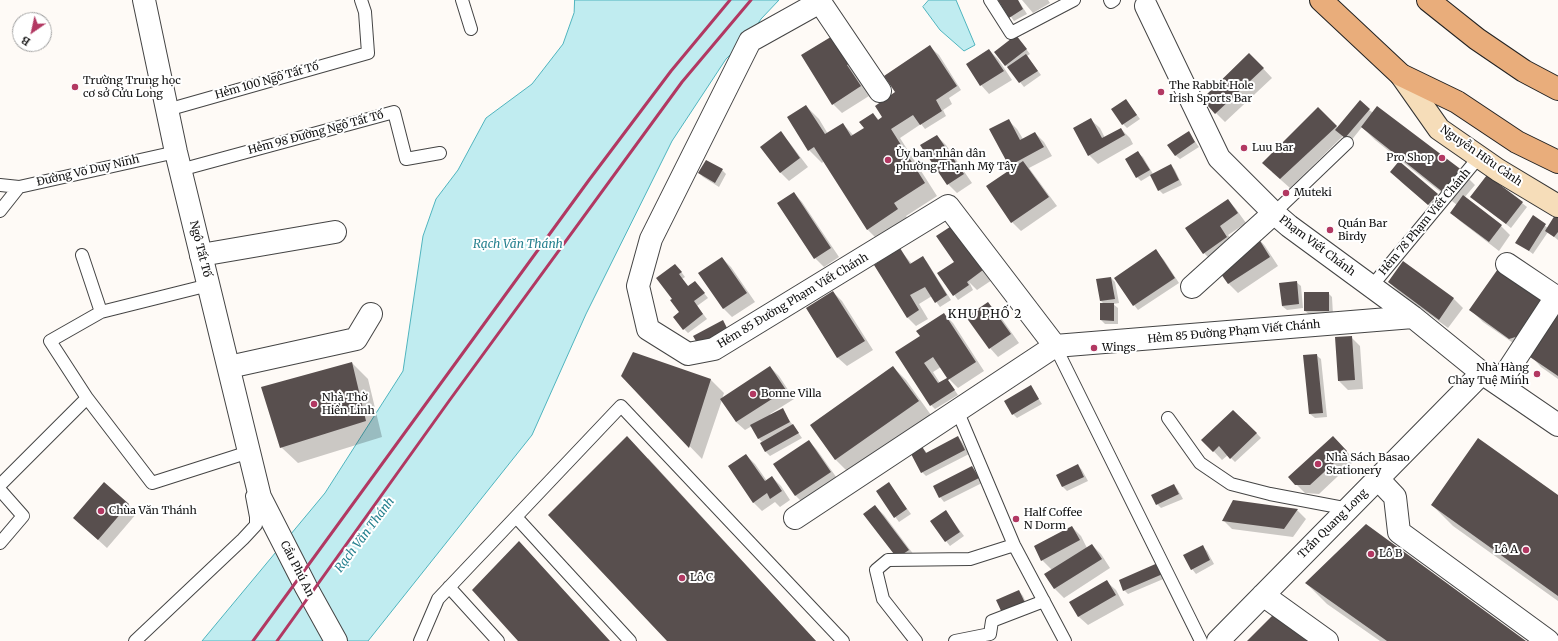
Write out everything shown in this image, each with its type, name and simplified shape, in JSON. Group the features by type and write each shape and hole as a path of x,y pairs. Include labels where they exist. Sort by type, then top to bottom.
{"main road":[{"name":"Nguyễn Hữu Cảnh","path":"1321,0 1401,75 1439,129 1498,170 1558,206"},
{"path":"1428,0 1477,39 1524,71 1558,89"},
{"name":"Nguyễn Hữu Cảnh","path":"1401,75 1457,102 1517,142 1558,162"}],"street":[{"name":"Ngô Tất Tố","path":"144,0 178,161 260,497"},
{"name":"Hẻm 85 Đường Phạm Viết Chánh","path":"880,91 820,2 750,41 651,239 638,286 648,330 688,354 714,349 948,206 1055,346"},
{"name":"Phạm Viết Chánh","path":"1143,3 1218,158 1289,226 1414,317 1491,378 1558,425"},
{"path":"1192,287 1274,213"},
{"path":"201,255 335,232"},
{"name":"Trần Quang Long","path":"1218,641 1378,479 1491,378 1556,296 1507,264"},
{"path":"228,367 356,339 371,314"},
{"name":"Hẻm 85 Đường Phạm Viết Chánh","path":"795,518 1055,346 1414,317"},
{"path":"1378,479 1395,497 1399,532 1548,641"},
{"name":"Cầu Phú An","path":"260,497 306,587 336,641"},
{"path":"1263,595 1327,641"}],"lane":[{"name":"Hẻm 100 Ngô Tất Tố","path":"167,110 368,53 365,12 361,0"},
{"path":"462,0 471,29"},
{"path":"990,0 1011,33 1074,0"},
{"path":"1110,0 1111,2 1114,0"},
{"name":"Hẻm 98 Đường Ngô Tất Tố","path":"178,161 394,112 406,159 440,153"},
{"path":"1274,213 1347,143"},
{"name":"Hẻm 78 Phạm Viết Chánh","path":"1371,287 1479,157"},
{"name":"Đường Võ Duy Ninh","path":"0,185 19,187 178,161"},
{"path":"0,211 19,187"},
{"path":"82,255 101,312"},
{"path":"208,285 101,312 50,341 87,398 152,483 249,452"},
{"path":"1055,346 1201,641"},
{"path":"0,485 87,398"},
{"path":"420,641 438,599 621,406 843,641"},
{"path":"957,410 1014,545 1065,641"},
{"path":"1168,418 1200,463 1231,484 1270,494 1349,509"},
{"path":"134,641 256,525 256,517 246,462 249,452"},
{"path":"0,490 23,516 0,543"},
{"path":"516,517 630,641"},
{"path":"916,641 883,599 876,570 888,560 970,560 1014,545"},
{"path":"449,588 498,641"},
{"path":"955,641 990,634 992,621 1044,601"}],"water":[{"name":"Rạch Văn Thánh","path":"575,0 779,0 761,19 751,34 726,59 672,141 586,314 532,435 368,641 202,641 325,493 403,371 423,236 436,199 458,170 486,118 532,84 563,44 574,13"},
{"path":"929,0 956,0 975,45 964,51 940,30 923,7"}],"building":[{"path":"998,0 1018,0 1023,9 1009,18"},
{"path":"839,32 856,59 847,65 861,86 832,105 801,55"},
{"path":"1016,35 1027,49 1005,66 994,52"},
{"path":"930,45 957,86 936,100 942,111 920,125 913,115 891,129 925,183 894,203 898,209 867,230 814,147 808,151 787,117 806,105 825,134 843,123 851,136 864,128 859,122 873,113 878,120 882,117 875,106 895,92 884,76"},
{"path":"989,49 1004,71 980,86 966,64"},
{"path":"1249,53 1264,68 1215,114 1202,99"},
{"path":"1026,54 1038,71 1019,83 1007,67"},
{"path":"1126,99 1137,115 1122,125 1111,109"},
{"path":"1360,100 1370,109 1345,138 1335,130"},
{"path":"1377,106 1463,171 1444,193 1361,127"},
{"path":"1318,107 1337,126 1280,179 1262,163"},
{"path":"1091,118 1102,138 1121,128 1125,135 1088,156 1073,128"},
{"path":"1009,119 1020,140 1035,132 1044,147 1009,166 989,129"},
{"path":"781,131 800,158 780,173 760,147"},
{"path":"1189,131 1195,142 1175,156 1167,145"},
{"path":"937,135 964,174 947,185 920,145"},
{"path":"1138,151 1150,170 1136,178 1125,159"},
{"path":"706,160 723,169 715,183 698,173"},
{"path":"1023,161 1049,197 1011,223 986,186"},
{"path":"1399,161 1438,194 1428,205 1390,172"},
{"path":"1171,164 1179,180 1158,191 1150,175"},
{"path":"1487,175 1523,202 1506,224 1470,197"},
{"path":"794,192 831,248 814,259 777,203"},
{"path":"1463,195 1502,225 1489,242 1450,213"},
{"path":"1228,199 1238,213 1220,226 1227,237 1203,254 1185,228"},
{"path":"1533,215 1546,224 1529,251 1515,243"},
{"path":"1555,215 1558,216 1558,232 1554,237 1545,231"},
{"path":"953,225 983,270 967,282 969,285 953,296 937,273 954,262 936,236"},
{"path":"1257,236 1270,257 1228,284 1214,264"},
{"path":"900,248 910,264 923,256 947,295 935,303 925,287 910,295 919,310 907,318 874,265"},
{"path":"1156,249 1175,278 1133,306 1114,278"},
{"path":"722,257 747,293 723,309 698,273"},
{"path":"1403,261 1454,298 1439,320 1388,282"},
{"path":"675,264 682,272 679,274 688,286 695,281 705,293 694,301 703,314 683,330 673,317 679,312 670,300 672,299 656,278"},
{"path":"1500,266 1547,300 1522,335 1509,339 1469,310"},
{"path":"1111,277 1115,299 1100,301 1096,279"},
{"path":"1297,281 1299,304 1282,306 1279,283"},
{"path":"833,291 865,341 837,358 806,308"},
{"path":"1304,292 1329,292 1329,311 1304,311"},
{"path":"988,302 1011,334 989,349 966,317"},
{"path":"1100,303 1114,303 1114,321 1100,320"},
{"path":"1558,311 1558,376 1527,355"},
{"path":"944,313 976,362 948,380 955,390 930,406 895,352 920,336 916,331","holes":["933,357 947,378 938,383 924,363"]},
{"path":"723,320 730,334 701,350 693,336"},
{"path":"1352,336 1355,380 1338,381 1335,337"},
{"path":"633,352 711,379 689,448 621,376"},
{"path":"1317,354 1323,413 1309,414 1303,355"},
{"name":"Nhà Thờ Hiển Linh","path":"352,362 366,421 280,448 261,387"},
{"name":"Bonne Villa","path":"770,366 786,390 736,422 720,399"},
{"path":"893,366 919,401 835,460 810,425"},
{"path":"1031,385 1039,399 1012,415 1004,401"},
{"path":"783,408 790,422 758,439 750,425"},
{"path":"1233,410 1257,433 1230,459 1219,446 1213,452 1201,440"},
{"path":"793,424 799,433 765,452 760,443"},
{"name":"Lô C","path":"627,436 816,641 667,641 548,515"},
{"path":"958,436 965,450 921,473 910,452 921,445 926,453"},
{"name":"Nhà Sách Basao Stationery","path":"1333,436 1347,451 1310,485 1295,485 1288,477"},
{"name":"Lô A","path":"1478,438 1558,495 1558,596 1431,505"},
{"path":"809,440 831,472 795,496 773,464"},
{"path":"746,454 765,481 772,476 782,491 770,499 767,493 753,503 728,466"},
{"path":"1078,464 1084,477 1062,487 1056,475"},
{"path":"972,466 979,478 939,498 933,486"},
{"name":"Chùa Văn Thánh","path":"104,482 129,504 98,540 73,518"},
{"path":"889,482 907,509 894,518 876,491"},
{"path":"1174,484 1179,494 1156,505 1151,495"},
{"path":"1233,500 1298,509 1284,529 1222,521"},
{"path":"875,505 909,550 897,558 863,514"},
{"path":"946,510 960,532 945,542 930,521"},
{"name":"Lô B","path":"1366,524 1526,641 1387,641 1305,583"},
{"path":"1072,526 1080,540 1041,561 1034,546"},
{"path":"519,541 610,641 518,641 472,590"},
{"path":"1092,544 1102,559 1054,589 1044,574"},
{"path":"1203,545 1210,560 1191,570 1183,555"},
{"path":"1160,562 1165,573 1123,591 1119,580"},
{"path":"1107,580 1116,595 1078,617 1069,602"},
{"path":"1019,590 1026,605 1003,615 996,600"},
{"path":"1276,612 1317,641 1247,641"}],"railway":[{"path":"253,641 589,180 671,71 730,0"},
{"path":"277,641 449,401 682,82 751,0"}],"place":[{"name":"Trường Trung học cơ sở Cửu Long","path":"75,87"},
{"name":"The Rabbit Hole Irish Sports Bar","path":"1161,92"},
{"name":"Luu Bar","path":"1244,148"},
{"name":"Pro Shop","path":"1442,158"},
{"name":"Ủy ban nhân dân phường Thạnh Mỹ Tây","path":"888,160"},
{"name":"Muteki","path":"1286,193"},
{"name":"Quán Bar Birdy","path":"1330,230"},
{"name":"Wings","path":"1094,348"},
{"name":"Nhà Hàng Chay Tuệ Minh","path":"1537,374"},
{"name":"Bonne Villa","path":"753,394"},
{"name":"Nhà Thờ Hiển Linh","path":"314,404"},
{"name":"Nhà Sách Basao Stationery","path":"1318,464"},
{"name":"Chùa Văn Thánh","path":"101,511"},
{"name":"Half Coffee N Dorm","path":"1016,519"},
{"name":"Lô A","path":"1526,550"},
{"name":"Lô B","path":"1371,554"},
{"name":"Lô C","path":"682,578"}],"district":[{"name":"KHU PHỐ 2","path":"985,315"}]}
